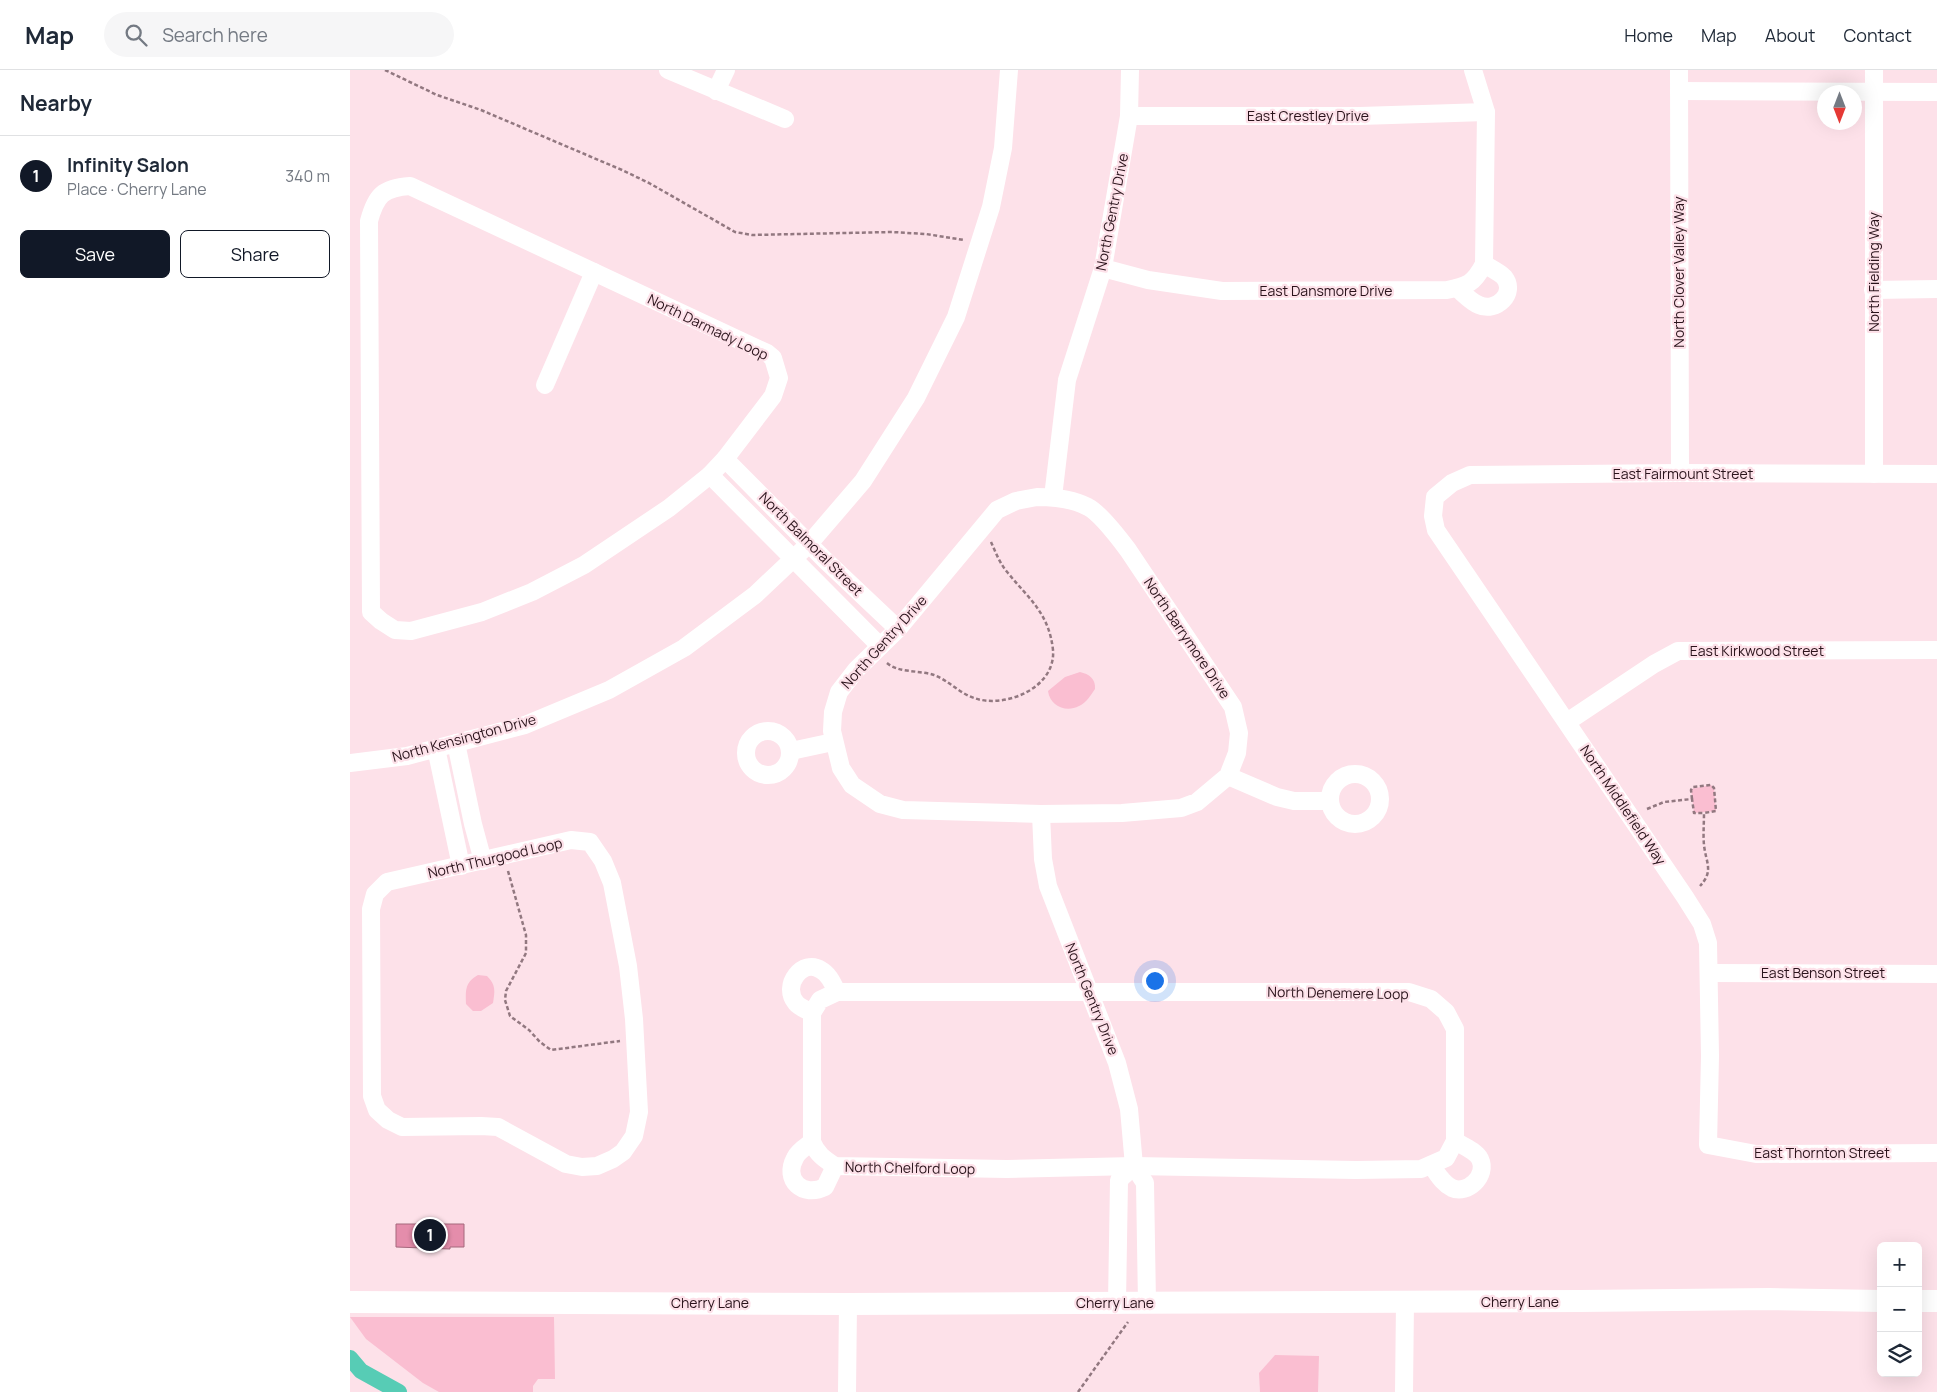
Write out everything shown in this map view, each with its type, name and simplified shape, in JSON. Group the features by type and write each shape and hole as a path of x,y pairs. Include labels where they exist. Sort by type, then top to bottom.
{"main road":[{"name":"Cherry Lane","path":"350,1302 848,1304 1769,1299 1877,1301"},
{"path":"1922,1301 1937,1301"}],"street":[{"path":"668,70 785,119"},
{"path":"716,90 726,70"},
{"name":"North Kensington Drive","path":"350,763 407,756 525,725 609,690 684,648 755,595 809,544 863,481 916,398 956,317 991,207 1003,148 1006,70"},
{"name":"North Gentry Drive","path":"1130,70 1129,116 1103,268 1067,380 1053,497 1016,501 996,510 898,629 883,654 856,670 839,692 833,712 832,731 833,742 841,768 852,785 880,804 903,810 1041,814 1042,859 1048,886 1117,1063 1129,1108 1134,1166 1145,1183 1132,1303"},
{"path":"1457,288 1480,306 1490,307 1500,304 1508,291 1508,284 1503,276 1484,264 1486,112 1473,70"},
{"name":"North Clover Valley Way","path":"1679,70 1680,473"},
{"name":"North Fielding Way","path":"1874,70 1874,474"},
{"path":"1679,90 1937,92"},
{"name":"East Crestley Drive","path":"1129,116 1360,116 1486,112"},
{"name":"North Darmady Loop","path":"410,186 767,353 773,358 780,378 773,396 725,459 710,475 669,508 584,565 532,592 482,612 411,631 395,630 381,621 371,612 369,221 373,206 383,192 392,188 410,186"},
{"name":"East Dansmore Drive","path":"1103,268 1148,280 1222,291 1447,290 1457,288 1476,278 1484,264"},
{"path":"544,385 594,272"},
{"path":"1873,290 1937,289"},
{"name":"North Balmoral Street","path":"725,459 809,544 898,629"},
{"name":"East Fairmount Street","path":"1435,497 1452,483 1470,475 1680,473 1937,474"},
{"name":"North Balmoral Street","path":"710,475 794,559 883,654"},
{"name":"North Barrymore Drive","path":"1041,814 1122,813 1181,808 1197,802 1228,776 1237,753 1239,734 1233,707 1128,550 1110,527 1089,507 1053,497"},
{"name":"North Middlefield Way","path":"1435,497 1433,516 1436,530 1702,924 1708,943 1709,973 1708,1146"},
{"name":"East Kirkwood Street","path":"1567,722 1654,664 1678,651 1937,650"},
{"path":"791,751 833,742"},
{"path":"456,743 483,861"},
{"path":"436,748 461,866"},
{"path":"1228,776 1277,797 1294,801 1330,801"},
{"name":"North Thurgood Loop","path":"571,840 590,842 603,861 612,883 628,966 637,1055 638,1112 634,1136 624,1152 597,1166 582,1167 566,1164 498,1127 402,1126 388,1120 377,1110 372,1096 371,910 375,894 387,882 483,861 571,840"},
{"path":"812,1012 796,1004 791,996 790,987 797,973 816,967 822,970 837,992"},
{"name":"East Benson Street","path":"1709,973 1937,974"},
{"path":"835,1166 825,1187 814,1191 808,1191 798,1186 791,1174 795,1158 812,1142 812,1012 820,1000 837,992 1089,993"},
{"name":"North Denemere Loop","path":"1089,993 1409,992 1432,999 1446,1012 1455,1029 1455,1141"},
{"path":"1132,1303 1119,1180 1134,1166 1356,1170 1421,1169 1446,1158 1455,1141 1472,1151 1480,1159 1481,1166 1478,1180 1469,1188 1458,1190 1445,1183 1431,1165"},
{"name":"North Chelford Loop","path":"812,1142 822,1158 835,1166 1007,1169 1134,1166"},
{"name":"East Thornton Street","path":"1708,1146 1756,1154 1937,1153"},
{"path":"1404,1392 1405,1302"},
{"path":"847,1392 848,1304"}],"path":[{"path":"385,70 437,95 481,110 622,170 649,183 735,232 752,235 892,232 926,234 964,240"},
{"path":"883,654 891,667 925,672 937,676 961,692 986,701 1015,697 1039,684 1052,665 1053,653 1046,623 1030,596 1006,571 991,541"},
{"path":"1713,786 1716,811 1704,813 1694,813 1690,790 1692,787 1713,786"},
{"path":"1646,809 1664,802 1692,799"},
{"path":"1700,886 1707,877 1708,871 1704,845 1704,813"},
{"path":"508,871 526,934 526,953 506,990 505,1000 510,1016 551,1050 624,1040"},
{"path":"1078,1392 1131,1318 1132,1303"}],"shaded area":[{"path":"1080,672 1093,680 1095,689 1082,705 1069,709 1059,707 1052,701 1048,691 1065,677"},
{"path":"1711,785 1714,788 1716,811 1694,813 1691,789"},
{"path":"478,975 487,976 492,982 494,999 493,1003 481,1011 473,1011 466,1004 466,991 470,981"},
{"path":"350,1317 554,1317 555,1379 538,1379 533,1386 533,1392 439,1392 423,1383 366,1339"},
{"path":"1275,1355 1319,1356 1318,1392 1260,1392 1259,1373"}],"building":[{"path":"396,1224 464,1224 464,1247 450,1247 450,1249 396,1247"}],"waterway":[{"path":"350,1358 361,1371 399,1392"}],"place":[{"name":"Infinity Salon","path":"430,1235"}]}
